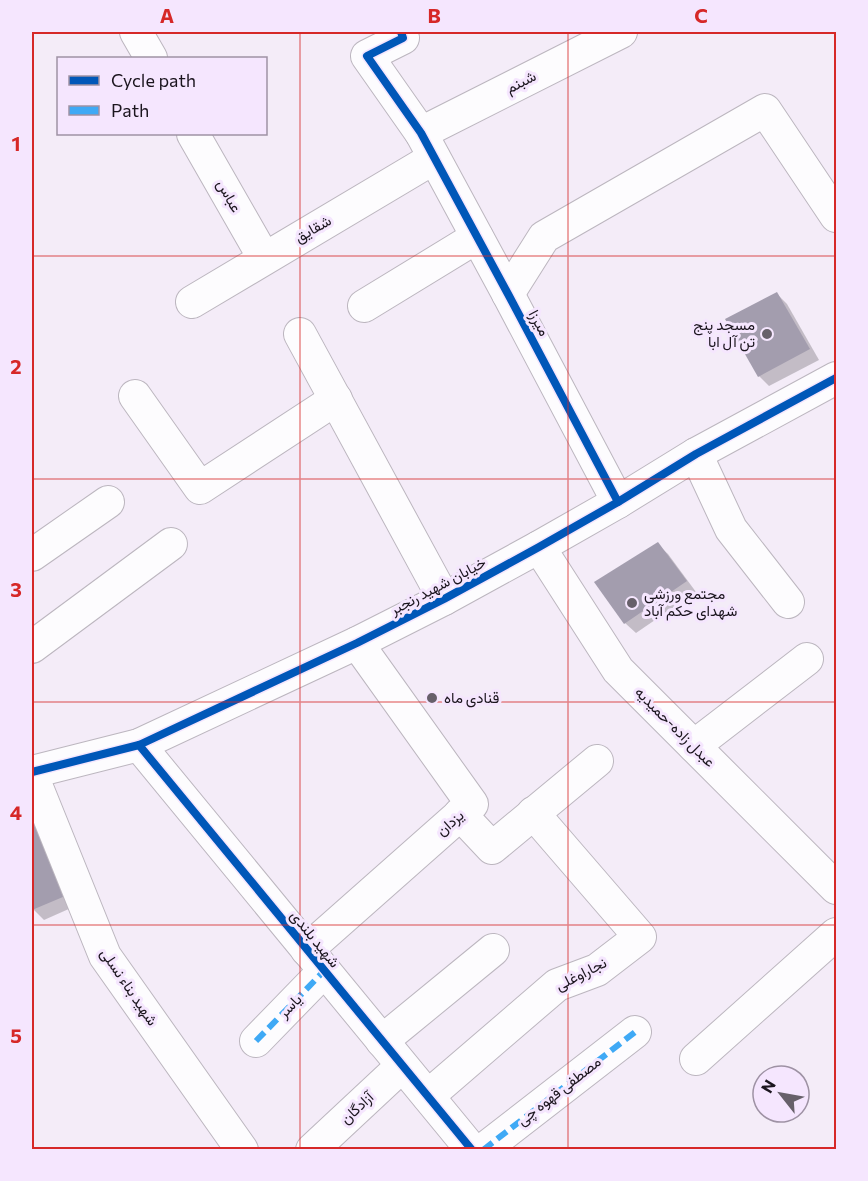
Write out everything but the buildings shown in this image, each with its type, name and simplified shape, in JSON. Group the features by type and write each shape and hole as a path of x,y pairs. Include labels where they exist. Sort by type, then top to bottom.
{"street":[{"path":"136,32 150,57"},
{"name":"شبنم","path":"427,146 621,32"},
{"name":"میرزا","path":"406,34 367,56 427,146 618,502"},
{"path":"508,294 544,237 765,110 837,216"},
{"name":"عباس","path":"194,135 264,258"},
{"name":"شقایق","path":"192,302 264,258 427,146"},
{"path":"364,306 477,237"},
{"path":"300,334 444,599"},
{"name":"خیابان شهید رنجبر","path":"32,774 139,746 357,643 539,547 696,454 837,378"},
{"path":"135,396 200,488 336,399"},
{"path":"696,454 731,529 788,602"},
{"path":"32,555 108,502"},
{"path":"32,647 171,544"},
{"name":"عبدل زاده-حمیدیه","path":"539,547 618,670 837,888"},
{"name":"یزدان","path":"315,961 472,804 357,643"},
{"path":"694,746 807,659"},
{"name":"شهید بلندی","path":"139,746 472,1149"},
{"path":"460,814 492,848 597,760"},
{"name":"شهید بناء نسلی","path":"32,774 105,956 242,1149"},
{"name":"نجاراوغلی","path":"428,1096 556,985 597,970 640,937 533,813"},
{"path":"696,1059 837,934"},
{"path":"382,1041 493,950"},
{"name":"یاسر","path":"256,1041 315,961"},
{"name":"مصطفی قهوه چی","path":"483,1149 635,1032"},
{"name":"آزادگان","path":"312,1149 402,1066"}],"marked path":[{"path":"256,1041 324,971"},
{"path":"483,1150 635,1032"}],"cycle path":[{"path":"401,32 403,38 367,56 421,133 618,502"},
{"path":"32,772 139,745 357,643 539,547 696,454 836,378"},
{"path":"139,745 472,1150"}],"place":[{"name":"مسجد پنج تن آل ابا","path":"767,334"},
{"name":"مجتمع ورزشی شهدای حکم آباد","path":"632,603"},
{"name":"قنادی ماه","path":"432,698"}]}
